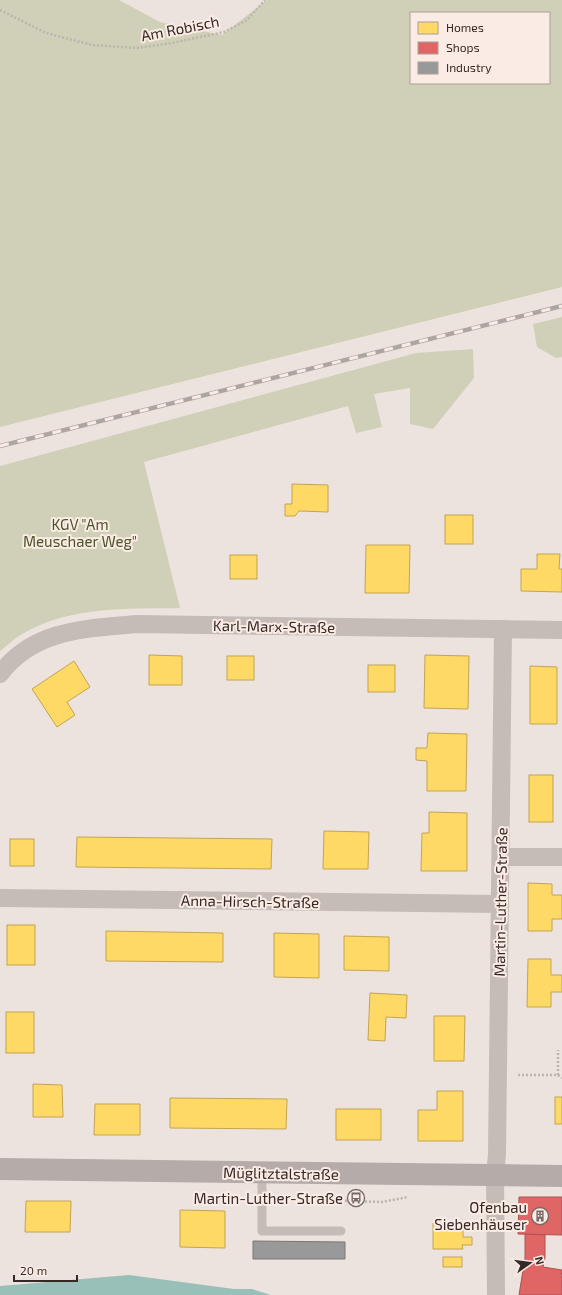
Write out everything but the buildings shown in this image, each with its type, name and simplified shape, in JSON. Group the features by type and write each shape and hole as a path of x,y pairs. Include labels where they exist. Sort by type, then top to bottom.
{"main road":[{"name":"Müglitztalstraße","path":"0,1169 562,1176"}],"street":[{"name":"Karl-Marx-Straße","path":"0,674 6,666 29,647 56,635 83,629 136,624 562,630"},
{"name":"Martin-Luther-Straße","path":"496,1295 495,1175 497,1154 503,629"},
{"path":"500,857 562,857"},
{"name":"Anna-Hirsch-Straße","path":"0,898 500,904"}],"lane":[{"path":"262,1172 262,1231 341,1231"}],"path":[{"name":"Am Robisch","path":"0,10 46,33 92,45 137,48 172,43 224,32 247,20 265,0"},
{"path":"558,1050 558,1075"},
{"path":"498,1074 558,1075 562,1078"}],"green space":[{"path":"0,0 119,0 160,22 222,35 267,0 562,0 562,287 0,427"},
{"path":"562,317 562,357 556,358 537,347 533,324"},
{"name":"KGV \"Am Meuschaer Weg\"","path":"473,349 474,378 433,429 410,424 410,388 374,394 382,427 356,433 348,406 144,462 180,608 120,609 80,613 42,624 24,633 0,651 0,466 416,353"}],"water":[{"path":"129,1275 234,1289 252,1289 271,1295 0,1295 0,1286"}],"railway":[{"path":"0,446 562,306"}],"place":[{"name":"Martin-Luther-Straße","path":"356,1198"},
{"name":"Ofenbau Siebenhäuser","path":"540,1216"}]}
